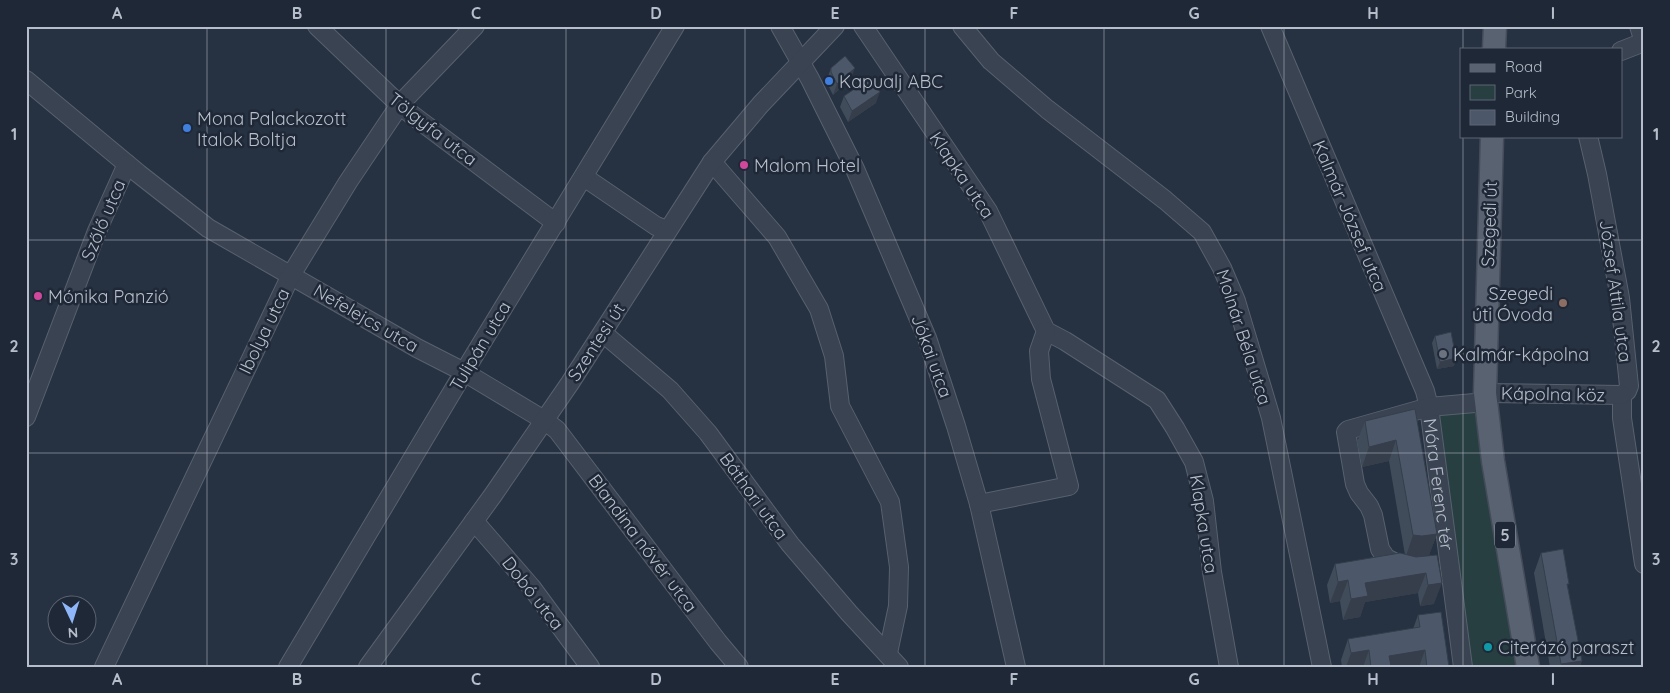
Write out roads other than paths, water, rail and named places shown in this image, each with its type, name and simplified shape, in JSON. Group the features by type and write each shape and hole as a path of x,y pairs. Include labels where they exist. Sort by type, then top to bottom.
{"main road":[{"path":"1494,48 1495,26"},
{"name":"Szegedi út","path":"1485,398 1492,138"},
{"name":"5","path":"1485,398 1498,489 1528,667"}],"street":[{"name":"Tölgyfa utca","path":"317,26 400,105 556,223"},
{"name":"Ibolya utca","path":"104,667 291,275 348,182 400,105 475,26"},
{"name":"Tulipán utca","path":"288,667 464,372 676,26"},
{"name":"Jókai utca","path":"780,26 856,169 927,338 979,504 1016,667"},
{"name":"Szentesi út","path":"368,667 474,521 544,420 603,333 712,162 761,104 835,26"},
{"name":"Klapka utca","path":"863,26 988,211 1046,331 1065,341 1156,400 1175,428 1194,462 1204,501 1212,572 1229,667"},
{"name":"Molnár Béla utca","path":"962,26 992,61 1046,110 1165,200 1202,232 1222,268 1236,302 1270,418 1322,667"},
{"name":"Kalmár József utca","path":"1270,26 1421,382 1429,407"},
{"path":"1622,51 1644,42 1639,26"},
{"name":"Nefelejcs utca","path":"26,80 208,228 417,348 464,372 544,420"},
{"name":"József Attila utca","path":"1588,138 1599,183 1620,298 1629,386 1622,395 1622,418 1644,564"},
{"path":"712,162 777,237 819,309 834,356 840,406 858,444 890,502 900,568 898,606 888,653"},
{"name":"Szőlő utca","path":"26,417 97,231 127,164"},
{"path":"584,177 656,226 668,230"},
{"path":"979,504 1069,486 1041,380 1040,351 1046,331"},
{"name":"Báthori utca","path":"603,333 670,390 708,433 790,544 849,613 899,667"},
{"name":"Kápolna köz","path":"1485,398 1622,395"},
{"name":"Móra Ferenc tér","path":"1418,566 1408,568 1401,566 1386,558 1380,549 1373,515 1355,484 1345,436 1348,430 1429,407 1485,398"},
{"name":"Móra Ferenc tér","path":"1429,407 1443,562 1463,667"},
{"name":"Blandina nővér utca","path":"544,420 557,430 739,667"},
{"name":"Dobó utca","path":"474,521 532,588 590,667"}],"place":[{"name":"Kapualj ABC","path":"829,81"},
{"name":"Mona Palackozott Italok Boltja","path":"187,128"},
{"name":"Malom Hotel","path":"744,165"},
{"name":"Mónika Panzió","path":"38,296"},
{"name":"Szegedi úti Óvoda","path":"1563,303"},
{"name":"Kalmár-kápolna","path":"1443,354"},
{"name":"Citerázó paraszt","path":"1488,647"}]}
